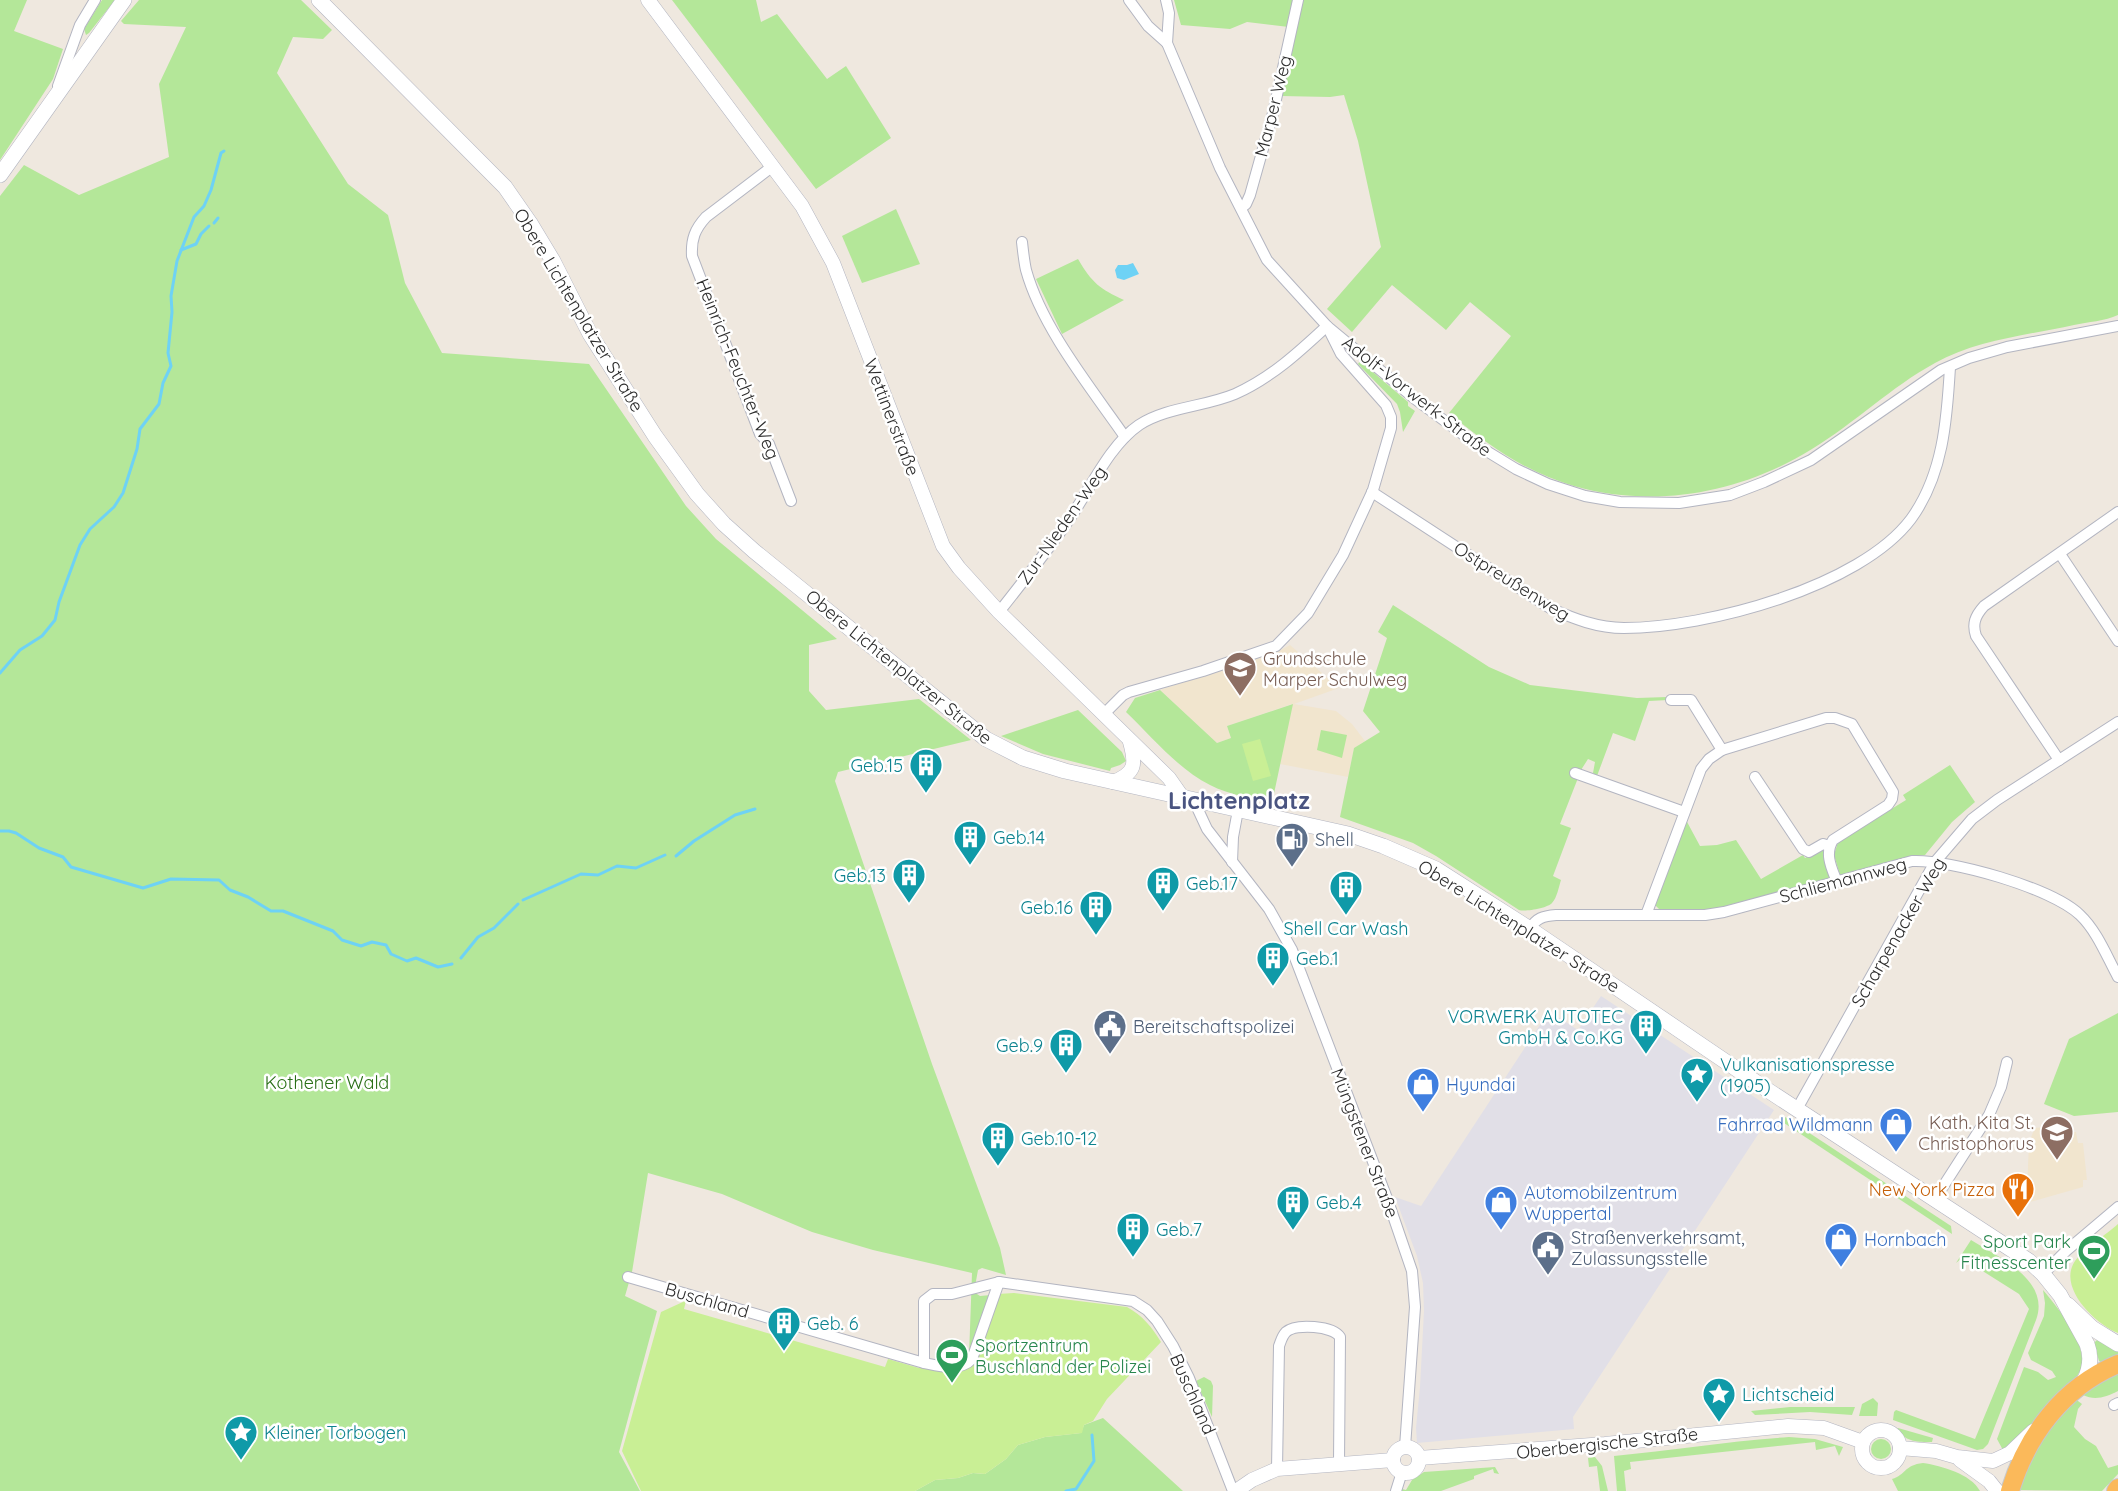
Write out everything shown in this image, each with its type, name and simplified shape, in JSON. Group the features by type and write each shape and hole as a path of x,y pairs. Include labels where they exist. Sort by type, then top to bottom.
{"highway":[{"path":"2010,1491 2021,1462 2042,1424 2076,1388 2118,1364"}],"main road":[{"path":"0,175 124,0"},
{"name":"Obere Lichtenplatzer Straße","path":"319,0 504,187 530,223 590,334 622,387 697,494 724,524 754,551 986,739 1023,758 1065,771 1347,834 1383,846 1436,869 2022,1256 2043,1274 2068,1305"},
{"path":"2068,1305 2092,1328 2118,1344"},
{"path":"2068,1305 2090,1352 2090,1367 2076,1388"}],"street":[{"path":"54,97 80,25 95,0"},
{"name":"Wettinerstraße","path":"648,0 802,206 833,263 943,546 959,568 999,612 1189,799"},
{"path":"1129,0 1148,26 1167,43"},
{"name":"Adolf-Vorwerk-Straße","path":"1166,0 1169,14 1167,43 1220,168 1267,260 1327,326 1415,399 1489,453 1548,484 1585,496 1620,502 1679,503 1730,495 1811,460 1941,370 1969,357 2007,347 2118,326"},
{"name":"Marper Weg","path":"1241,208 1246,204 1250,195 1273,113 1298,0"},
{"name":"Heinrich-Feuchter-Weg","path":"773,166 706,217 698,225 691,246 692,256 760,434 769,444 790,501"},
{"path":"1022,242 1028,276 1050,323 1072,360 1125,437"},
{"path":"1103,715 1129,692 1203,671 1276,646 1313,606 1343,555 1383,462 1391,428 1391,417 1386,405 1341,354 1327,326"},
{"name":"Zur-Nieden-Weg","path":"999,612 1065,525 1125,437 1140,425 1159,416 1218,400 1255,384 1290,359 1327,326"},
{"name":"Ostpreußenweg","path":"1372,492 1550,608 1573,619 1596,625 1623,628 1668,625 1721,615 1780,598 1823,581 1865,560 1891,541 1911,519 1933,476 1947,421 1950,367"},
{"path":"2059,760 1974,629 1978,613 1984,606 2118,512"},
{"path":"2060,554 2118,641"},
{"path":"1671,700 1690,700 1722,750"},
{"path":"1646,915 1701,769 1709,759 1722,750 1819,719 1835,718 1851,724 1893,792 1888,805 1833,840 1829,846 1829,857 1837,882"},
{"name":"Scharpenacker Weg","path":"1797,1109 1935,862 1972,819 1997,800 2118,722"},
{"path":"1113,782 1123,778 1132,770 1134,756 1129,740"},
{"path":"1586,777 1591,764"},
{"path":"1575,773 1684,812"},
{"path":"1755,777 1803,849 1809,852 1823,844 1829,846"},
{"name":"Müngstener Straße","path":"1189,799 1207,829 1269,909 1292,950 1388,1201 1412,1271 1415,1307 1410,1405 1405,1447"},
{"path":"1232,862 1233,837 1238,810"},
{"name":"Schliemannweg","path":"1530,929 1534,922 1544,916 1715,914 1912,861 1935,862 2027,886 2072,908 2093,932 2118,977"},
{"path":"1935,1199 1989,1115 2001,1087 2007,1062"},
{"path":"2043,1274 2066,1251 2118,1207"},
{"name":"Buschland","path":"628,1277 924,1363 945,1367 964,1366 972,1359 999,1282"},
{"name":"Buschland","path":"924,1363 924,1301 933,1294 952,1294 999,1282 1133,1301 1147,1310 1164,1331 1189,1378 1234,1491"},
{"path":"1277,1469 1280,1346 1285,1333 1292,1329 1326,1328 1337,1332 1340,1337 1338,1463"},
{"path":"1900,1448 1936,1451 1988,1462 2010,1454 2042,1424"},
{"name":"Oberbergische Straße","path":"1419,1458 1605,1444 1788,1426 1824,1428 1863,1442"},
{"path":"1883,1430 1894,1435 1900,1448 1897,1459 1893,1464 1881,1468 1868,1463 1863,1456 1863,1442 1875,1431 1883,1430"},
{"path":"1405,1447 1415,1450 1419,1458 1413,1471 1402,1472 1396,1469 1393,1460 1396,1451 1405,1447"},
{"path":"1957,1457 1989,1481 1997,1491"},
{"path":"1234,1491 1277,1469 1393,1460"},
{"path":"1396,1491 1402,1472"}],"shaded area":[{"name":"Grundschule Marper Schulweg","path":"1290,645 1339,688 1294,704 1336,711 1352,724 1365,741 1354,748 1348,777 1280,764 1292,704 1227,726 1231,738 1217,743 1160,690 1279,651"},
{"name":"VORWERK AUTOTEC GmbH & Co.KG","path":"1601,996 1774,1110 1573,1417 1574,1429 1417,1443 1424,1311 1423,1283 1417,1256 1395,1197 1421,1206 1549,1011 1578,1030"},
{"name":"Kath. Kita St. Christophorus","path":"2071,1124 2073,1132 2076,1132 2078,1143 2083,1143 2087,1180 2083,1180 2083,1187 2030,1202 2027,1192 2029,1142 2035,1128"}],"green space":[{"path":"0,0 27,0 14,31 63,49 53,79 0,160"},
{"path":"102,0 115,0 86,35 84,29"},
{"name":"Kothener Wald","path":"139,0 301,0 332,30 323,39 293,37 277,73 348,184 388,215 405,283 442,353 589,364 686,506 716,539 837,639 809,645 809,691 826,710 919,699 971,740 838,772 835,781 932,1064 1000,1248 1006,1275 982,1268 978,1270 974,1292 980,1296 991,1295 969,1356 972,1273 873,1250 812,1232 722,1194 648,1173 632,1272 625,1296 657,1311 619,1452 640,1491 0,1491 0,196 24,165 79,195 169,157 159,84 186,27 124,24 121,21"},
{"path":"672,0 756,0 761,22 777,14 827,79 846,66 891,138 816,189"},
{"path":"1174,0 2118,0 2118,315 2003,339 1951,355 1903,383 1812,449 1756,477 1697,493 1666,496 1605,493 1574,486 1540,473 1508,456 1449,413 1511,336 1470,302 1446,330 1392,285 1352,332 1327,309 1381,247 1358,141 1344,95 1281,96 1297,28 1247,22 1230,29 1181,25"},
{"path":"896,209 920,264 862,283 842,236"},
{"path":"1078,259 1097,284 1124,300 1062,334 1036,279"},
{"path":"1360,361 1408,402 1408,406 1415,411 1403,432 1397,404 1358,364"},
{"path":"1393,605 1489,667 1530,685 1637,698 1667,697 1668,700 1649,701 1635,741 1613,733 1597,776 1593,773 1595,762 1588,759 1581,770 1573,768 1571,775 1578,778 1560,824 1571,828 1553,876 1561,880 1550,905 1519,910 1413,843 1340,817 1354,748 1380,732 1363,711 1387,638 1378,632"},
{"path":"1160,690 1217,743 1231,738 1227,726 1293,704 1272,803 1225,791 1198,778 1166,752 1126,712 1135,698"},
{"path":"1078,710 1122,752 1126,761 1111,768 1110,771 1043,754 1001,736"},
{"path":"1321,730 1347,735 1342,758 1317,750"},
{"path":"1260,739 1271,776 1253,781 1242,744"},
{"path":"1950,765 1975,802 1952,822 1925,855 1840,875 1834,855 1838,842 1906,800 1903,795"},
{"path":"1686,820 1700,846 1717,845 1736,840 1761,879 1803,855 1805,858 1823,848 1831,878 1717,909 1697,911 1659,909 1655,905"},
{"path":"2118,1013 2118,1112 2074,1116 2044,1104 2069,1039"},
{"path":"1785,1117 1951,1226 1952,1234 1781,1121"},
{"name":"Sport Park Fitnesscenter","path":"2118,1224 2118,1333 2099,1322 2081,1303 2071,1282 2071,1271 2078,1257"},
{"path":"1971,1240 2019,1271 2036,1293 2039,1306 2036,1320 1988,1444 1983,1449 1977,1450 1893,1420 1896,1410 1975,1439 2029,1309 2019,1294 1962,1258 1956,1263"},
{"path":"2043,1290 2064,1317 2077,1340 2082,1361 2080,1371 2004,1452 1997,1439 2024,1367 2038,1372 2048,1380 2056,1377 2052,1371 2031,1360 2028,1353 2044,1316"},
{"path":"1014,1293 1127,1307 1146,1322 1161,1342 1107,1399 1093,1421 1084,1425 1082,1433 1045,1437 1018,1445 1006,1459 985,1474 973,1473 958,1478 935,1480 915,1491 641,1491 622,1451 661,1312 685,1301 684,1309 885,1367 888,1359 919,1368 920,1366 962,1369 998,1294"},
{"path":"2097,1340 2118,1352 2118,1355 2099,1361 2094,1343"},
{"path":"2118,1370 2118,1391 2100,1398 2083,1395"},
{"path":"1204,1377 1211,1381 1213,1386 1212,1417 1196,1381"},
{"path":"1873,1398 1878,1403 1877,1416 1859,1416 1862,1404"},
{"path":"2074,1398 2082,1404 2078,1409 2074,1427 2085,1439 2096,1446 2108,1468 2118,1465 2118,1474 2102,1491 2017,1490 2042,1436"},
{"path":"1790,1407 1855,1407 1852,1415 1810,1412 1755,1415 1751,1411"},
{"path":"1103,1418 1183,1491 915,1491 935,1480 958,1478 973,1473 985,1474 1006,1459 1018,1445 1045,1437 1081,1433 1084,1425"},
{"path":"1898,1428 1933,1438 1932,1442 1909,1439 1897,1431"},
{"path":"1789,1437 1815,1439 1843,1447 1839,1456 1835,1446 1816,1450 1815,1442 1630,1462 1631,1469 1624,1471 1626,1491 1617,1491 1614,1456"},
{"path":"1877,1439 1885,1439 1891,1445 1891,1453 1885,1459 1877,1459 1871,1453 1871,1445"},
{"path":"1595,1457 1602,1466 1608,1491 1600,1491 1597,1466 1589,1467 1588,1458"},
{"path":"1923,1463 1963,1475 1980,1491 1898,1491 1892,1479 1912,1466"},
{"path":"1495,1467 1499,1474 1494,1473 1493,1469 1474,1476 1474,1479 1441,1491 1401,1491 1406,1490 1412,1480 1424,1472"}],"water":[{"path":"1133,263 1139,274 1124,280 1117,278 1115,270 1118,265"}],"waterway":[{"path":"0,673 20,650 42,636 55,620 59,602 80,545 90,529 114,507 123,493 137,449 140,429 159,404 163,383 171,366 168,353 172,312 171,296 177,261 194,217 204,206 211,190 221,153 224,151"},
{"path":"214,223 218,218"},
{"path":"181,250 196,244 201,234 209,226"},
{"path":"676,856 694,841 735,815 755,809"},
{"path":"0,831 16,833 39,848 63,857 71,867 143,888 171,879 219,880 230,890 248,897 271,911 283,911 333,931 342,940 361,946 372,942 386,945 391,954 407,961 416,958 438,967 452,964"},
{"path":"523,900 581,874 598,875 617,866 636,868 665,855"},
{"path":"461,958 478,937 494,928 518,904"},
{"path":"1066,1491 1076,1489 1094,1461 1092,1435"}],"place":[{"name":"Grundschule Marper Schulweg","path":"1240,697"},
{"name":"Geb.15","path":"926,794"},
{"name":"Geb.14","path":"970,866"},
{"name":"Shell","path":"1292,868"},
{"name":"Geb.13","path":"909,904"},
{"name":"Geb.17","path":"1163,912"},
{"name":"Shell Car Wash","path":"1346,916"},
{"name":"Geb.16","path":"1096,936"},
{"name":"Geb.1","path":"1273,987"},
{"name":"Bereitschaftspolizei","path":"1110,1055"},
{"name":"VORWERK AUTOTEC GmbH & Co.KG","path":"1646,1055"},
{"name":"Geb.9","path":"1066,1074"},
{"name":"Vulkanisationspresse (1905)","path":"1697,1103"},
{"name":"Hyundai","path":"1423,1113"},
{"name":"Fahrrad Wildmann","path":"1896,1153"},
{"name":"Kath. Kita St. Christophorus","path":"2057,1161"},
{"name":"Geb.10-12","path":"998,1167"},
{"name":"New York Pizza","path":"2018,1218"},
{"name":"Geb.4","path":"1293,1231"},
{"name":"Automobilzentrum Wuppertal","path":"1501,1231"},
{"name":"Geb.7","path":"1133,1258"},
{"name":"Hornbach","path":"1841,1268"},
{"name":"Straßenverkehrsamt, Zulassungsstelle","path":"1548,1276"},
{"name":"Sport Park Fitnesscenter","path":"2094,1280"},
{"name":"Geb. 6","path":"784,1352"},
{"name":"Sportzentrum Buschland der Polizei","path":"952,1384"},
{"name":"Lichtscheid","path":"1719,1423"},
{"name":"Kleiner Torbogen","path":"241,1461"}],"district":[{"name":"Lichtenplatz","path":"1239,800"}]}
